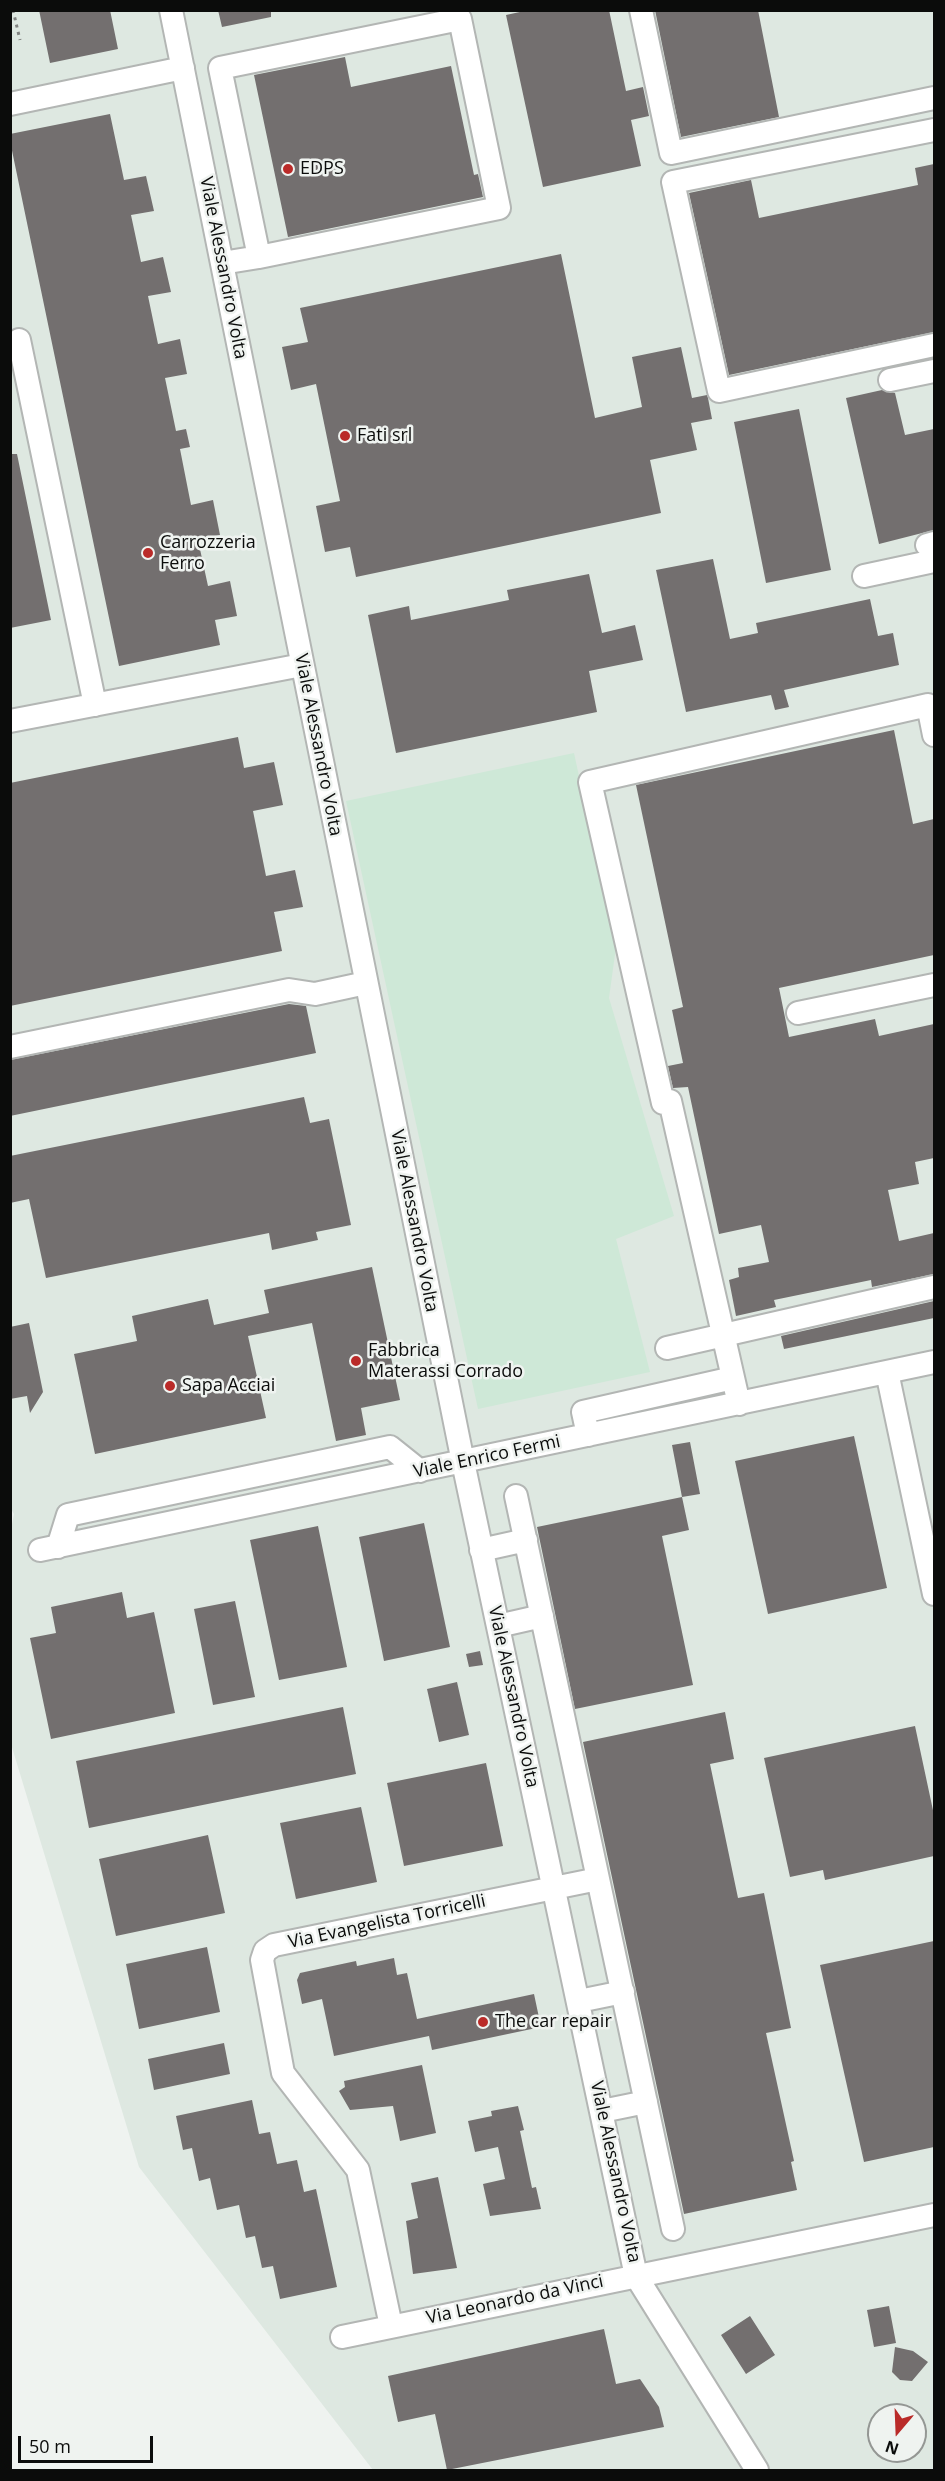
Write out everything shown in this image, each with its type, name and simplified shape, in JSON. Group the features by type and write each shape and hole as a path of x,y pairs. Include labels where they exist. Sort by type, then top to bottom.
{"street":[{"name":"Viale Alessandro Volta","path":"171,10 481,1550 636,2276 757,2470"},
{"path":"641,10 671,153 934,98"},
{"path":"222,263 259,257 499,208 460,19 220,68 259,257"},
{"path":"10,104 184,76 222,79"},
{"path":"934,130 673,182 719,391 934,345"},
{"path":"19,340 95,705"},
{"path":"890,380 934,371"},
{"path":"864,576 932,559"},
{"path":"10,721 302,665"},
{"path":"739,1404 670,1101 663,1103 590,782 928,705 934,735"},
{"path":"10,1047 289,990 315,994 366,983"},
{"path":"798,1013 934,985"},
{"path":"667,1348 934,1287"},
{"name":"Viale Enrico Fermi","path":"49,1549 934,1362"},
{"path":"887,1372 934,1594"},
{"path":"588,1435 583,1412 733,1378"},
{"path":"516,1496 673,2229"},
{"path":"481,1550 526,1540"},
{"path":"498,1626 542,1616"},
{"path":"555,1888 598,1879"},
{"name":"Via Evangelista Torricelli","path":"391,2325 358,2170 283,2073 262,1960 265,1951 274,1945 555,1888"},
{"path":"579,2001 622,1992"},
{"path":"602,2111 646,2102"},
{"name":"Via Leonardo da Vinci","path":"342,2337 391,2325 934,2215"}],"path":[{"path":"13,10 20,40"}],"shaded area":[{"path":"11,11 934,11 934,2470 373,2470 139,2167 11,1744 10,1535 14,1514 11,1509"}],"green space":[{"path":"574,753 616,947 609,998 674,1216 616,1239 650,1372 478,1409 346,801"}],"building":[{"path":"39,10 110,10 118,49 50,63"},
{"path":"218,10 271,10 271,17 222,27"},
{"path":"529,10 609,10 626,91 643,87 649,116 631,120 641,166 543,187 506,15"},
{"path":"655,10 758,10 779,117 681,137"},
{"path":"345,57 351,87 451,66 474,175 478,174 483,197 288,237 254,75"},
{"path":"110,114 124,180 146,176 154,211 131,215 141,262 163,257 171,292 148,296 158,344 180,339 187,374 165,378 176,431 186,429 190,447 180,449 191,505 213,500 220,535 198,540 208,586 230,581 237,616 215,620 220,645 119,666 10,141 10,134"},
{"path":"934,164 934,332 729,375 689,193 751,180 759,218 918,185 915,168"},
{"path":"561,254 595,418 642,407 632,357 681,347 692,398 707,395 712,419 691,423 697,450 650,460 661,513 356,577 350,547 325,552 316,506 340,501 316,384 291,390 282,347 308,342 300,308"},
{"path":"882,390 895,393 905,435 934,429 934,530 879,544 846,398"},
{"path":"799,409 831,570 766,583 734,422"},
{"path":"10,454 17,454 51,620 10,628"},
{"path":"713,559 730,639 758,633 756,623 870,599 878,636 893,633 899,665 784,690 789,707 775,710 771,695 686,712 656,570"},
{"path":"589,574 602,633 635,625 643,660 589,671 597,712 396,753 368,615 409,606 411,620 509,600 507,590"},
{"path":"894,730 913,824 934,819 934,955 779,988 789,1037 875,1019 879,1036 934,1024 934,1158 915,1162 919,1184 888,1190 899,1241 934,1233 934,1274 872,1287 871,1280 774,1300 776,1307 736,1316 729,1280 739,1277 738,1268 769,1262 761,1225 719,1234 688,1087 673,1088 668,1066 683,1063 672,1010 683,1007 636,785"},
{"path":"238,737 244,768 274,762 283,805 253,811 266,876 295,870 303,907 274,912 282,951 10,1006 10,783"},
{"path":"289,1004 306,1006 316,1053 10,1116 10,1060"},
{"path":"304,1097 310,1123 329,1119 351,1225 316,1232 318,1240 272,1250 269,1233 46,1278 29,1199 10,1203 10,1156"},
{"name":"Sapa Acciai","path":"372,1267 400,1400 361,1408 366,1435 336,1441 312,1323 248,1336 266,1418 95,1454 74,1354 137,1341 132,1316 208,1299 214,1325 269,1313 264,1290"},
{"path":"934,1301 934,1318 784,1349 781,1336"},
{"path":"29,1323 43,1392 30,1413 27,1396 10,1399 10,1327"},
{"path":"854,1436 887,1588 768,1614 735,1461"},
{"path":"690,1442 700,1494 682,1497 672,1445"},
{"path":"682,1497 689,1530 662,1536 693,1685 575,1709 537,1527"},
{"path":"424,1523 450,1647 384,1661 359,1537"},
{"path":"318,1526 347,1667 279,1680 250,1540"},
{"path":"122,1592 127,1618 154,1612 175,1713 51,1739 30,1638 56,1633 51,1607"},
{"path":"235,1601 255,1697 213,1705 194,1609"},
{"path":"480,1651 483,1665 469,1667 466,1654"},
{"path":"457,1682 469,1735 439,1742 427,1689"},
{"path":"343,1707 356,1774 89,1828 76,1761"},
{"path":"725,1712 734,1759 710,1764 738,1898 764,1893 791,2028 766,2033 794,2161 791,2162 797,2190 684,2214 583,1742"},
{"path":"915,1726 934,1815 934,1856 825,1880 823,1870 790,1877 764,1758"},
{"path":"486,1763 503,1846 404,1866 387,1783"},
{"path":"361,1807 377,1882 296,1899 280,1823"},
{"path":"208,1835 225,1913 116,1936 99,1859"},
{"path":"934,1941 934,2147 864,2162 820,1965"},
{"path":"207,1947 220,2012 139,2029 126,1964"},
{"path":"394,1958 397,1975 407,1973 417,2019 534,1994 541,2027 432,2050 429,2036 334,2056 322,1999 302,2004 297,1980 300,1973 356,1961 357,1966"},
{"path":"224,2043 230,2074 154,2090 148,2059"},
{"path":"422,2065 436,2133 400,2141 393,2106 350,2110 339,2091 345,2087 344,2081"},
{"path":"252,2100 259,2134 270,2132 277,2164 297,2160 304,2192 316,2189 337,2287 280,2299 273,2266 262,2268 255,2236 246,2238 239,2205 217,2210 210,2178 199,2181 192,2148 183,2150 176,2116"},
{"path":"518,2106 524,2130 520,2131 532,2188 536,2187 541,2209 490,2216 483,2184 505,2179 498,2147 475,2152 468,2121 492,2116 491,2111"},
{"path":"438,2177 457,2268 413,2274 406,2221 418,2218 411,2183"},
{"path":"889,2306 896,2343 874,2347 867,2310"},
{"path":"750,2316 775,2355 746,2374 721,2335"},
{"path":"604,2329 616,2384 640,2379 659,2407 664,2427 447,2470 435,2414 398,2422 388,2376"},
{"path":"895,2347 913,2351 928,2362 912,2381 900,2380 892,2372"}],"place":[{"name":"EDPS","path":"288,169"},
{"name":"Fati srl","path":"345,436"},
{"name":"Carrozzeria Ferro","path":"148,553"},
{"name":"Fabbrica Materassi Corrado","path":"356,1361"},
{"name":"Sapa Acciai","path":"170,1386"},
{"name":"The car repair","path":"483,2022"}]}
